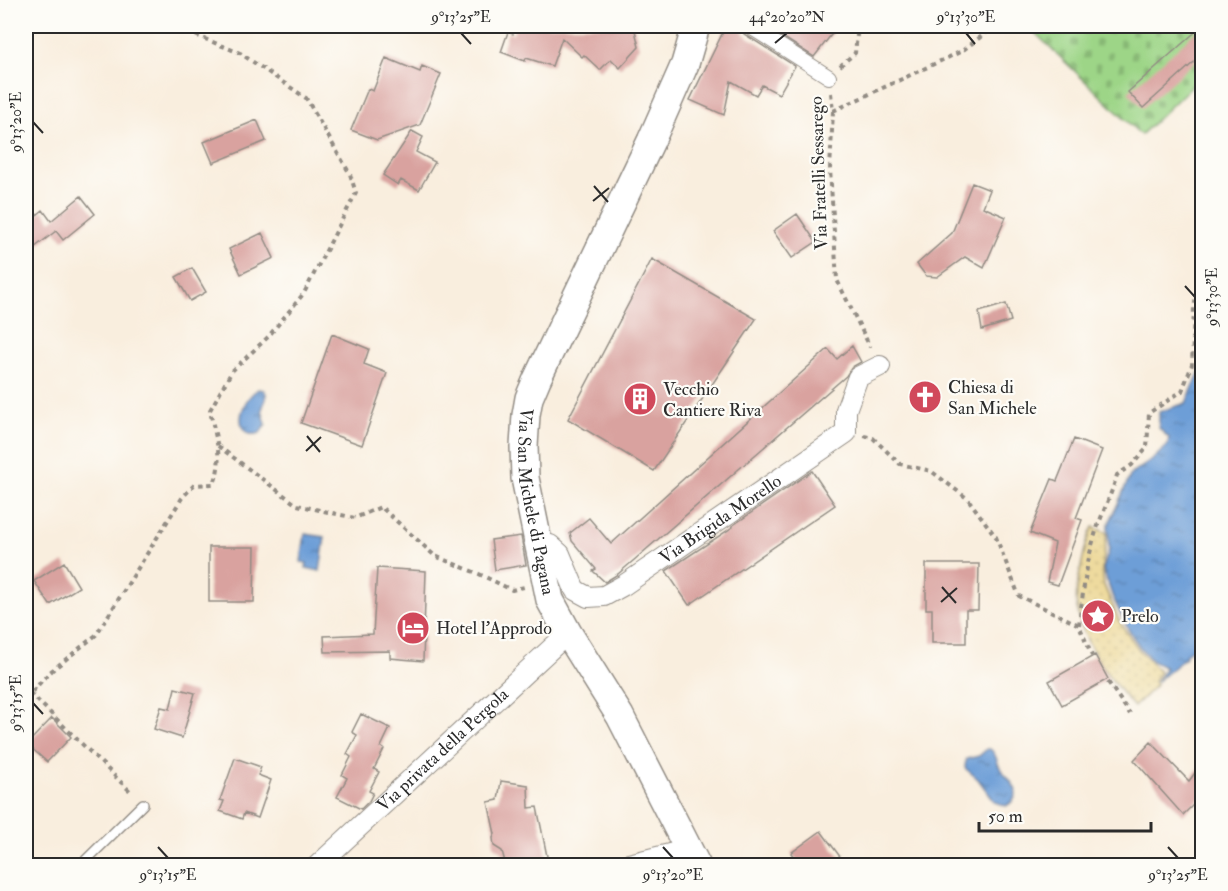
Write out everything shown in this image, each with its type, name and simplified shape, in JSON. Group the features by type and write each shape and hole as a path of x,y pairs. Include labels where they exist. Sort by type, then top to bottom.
{"main road":[{"name":"Via San Michele di Pagana","path":"693,857 620,717 550,600 525,478 524,446 529,398 662,117 685,64 696,26"}],"street":[{"path":"749,26 830,77"},
{"name":"Via Brigida Morello","path":"537,542 550,545 560,554 575,590 588,597 604,596 614,591 655,566 846,433 846,410 858,377 879,366"},
{"name":"Via privata della Pergola","path":"317,866 568,633"},
{"path":"621,866 693,857"}],"lane":[{"path":"80,866 143,804"}],"path":[{"path":"26,698 50,672 96,635 182,498 194,485 214,484 220,468 210,410 232,371 268,337 304,293 356,193 350,174 306,98 240,53 175,27 166,26"},
{"path":"830,77 855,53 858,26"},
{"path":"833,111 962,51 995,26"},
{"name":"Via Fratelli Sessarego","path":"830,77 833,111 830,169 837,280 879,366"},
{"path":"1092,656 1078,625 1099,524 1109,502 1117,475 1132,465 1147,448 1149,413 1182,391 1192,365 1194,307 1203,271"},
{"path":"873,438 900,464 931,471 968,499 996,537 1019,596 1078,625"},
{"path":"218,446 297,505 355,518 381,507 435,556 512,590"},
{"path":"1108,682 1130,714"},
{"path":"30,693 143,804"}],"sand":[{"name":"Prelo","path":"1093,527 1107,533 1102,570 1104,585 1119,621 1140,651 1160,672 1154,681 1156,685 1134,707 1108,675 1093,651 1081,626 1078,613 1076,601 1078,584"}],"green space":[{"path":"1037,26 1202,26 1202,76 1141,135 1033,31"}],"water":[{"path":"1202,344 1202,644 1196,645 1185,655 1186,657 1156,682 1166,668 1152,661 1128,629 1113,598 1103,569 1109,550 1108,526 1131,474 1151,461 1168,445 1169,438 1159,428 1159,412 1186,403 1201,369"},
{"path":"258,389 264,390 266,395 262,410 266,424 260,433 249,434 243,428 242,414 247,400"},
{"path":"305,534 325,537 320,571 306,568 307,563 301,562"},
{"path":"987,749 994,752 999,766 1016,790 1013,801 1006,806 995,802 978,779 965,768 966,759 979,756"}],"building":[{"path":"515,26 634,26 639,47 620,68 611,59 600,70 562,38 552,66 526,58 525,61 501,52 508,32 513,34"},
{"path":"726,26 740,26 744,34 795,66 779,94 762,85 756,95 731,81 724,115 690,100"},
{"path":"765,26 838,26 814,57"},
{"path":"1202,26 1203,54 1143,108 1128,92"},
{"path":"386,58 420,72 422,66 441,74 420,125 377,140 351,130 368,89 373,91"},
{"path":"257,120 266,141 213,163 204,142"},
{"path":"412,131 423,137 416,152 435,162 419,190 401,180 398,185 383,175"},
{"path":"972,183 990,190 983,207 1006,217 984,268 965,257 937,277 926,276 917,264 952,233"},
{"path":"81,196 95,214 63,240 56,231 26,254 26,224 43,210 51,221"},
{"path":"797,214 816,242 792,258 773,231"},
{"path":"262,233 274,258 241,274 229,249"},
{"path":"652,259 756,319 654,471 568,419"},
{"path":"192,268 206,292 190,301 176,277"},
{"path":"1006,304 1011,321 982,330 979,312"},
{"path":"332,334 369,349 364,364 387,373 362,445 301,423"},
{"path":"852,346 861,362 852,367 846,376 618,574 605,582 593,571 596,569 572,541 570,533 589,518 611,544 828,349 837,359"},
{"path":"1074,439 1102,450 1076,518 1082,520 1058,585 1047,582 1055,543 1030,533 1052,479 1057,481"},
{"path":"812,471 835,505 689,605 666,571"},
{"path":"521,536 526,565 495,570 491,540"},
{"path":"209,547 255,547 254,602 209,602"},
{"path":"64,562 79,587 50,605 34,581"},
{"path":"926,564 979,564 978,610 966,610 966,643 932,643 932,609 926,609"},
{"path":"377,568 426,571 423,661 390,658 390,651 325,652 324,636 373,634"},
{"path":"1095,655 1108,679 1062,705 1049,681"},
{"path":"175,688 195,693 182,738 154,729 161,707 170,709"},
{"path":"361,714 390,728 381,747 384,749 374,769 379,772 369,791 373,793 361,809 337,797 347,778 342,775 351,757 347,754 357,735 352,732"},
{"path":"52,718 71,737 47,762 27,744"},
{"path":"1151,742 1189,781 1203,762 1203,795 1183,815 1134,760"},
{"path":"235,758 261,767 258,775 271,780 258,818 244,813 242,819 220,811 224,801 220,800"},
{"path":"501,781 528,785 529,808 537,807 549,866 506,866 502,851 494,846 495,834 488,802 498,800"},
{"path":"821,831 847,866 800,866 791,853"}],"place":[{"name":"Chiesa di San Michele","path":"925,397"},
{"name":"Vecchio Cantiere Riva","path":"640,399"},
{"name":"Prelo","path":"1098,616"},
{"name":"Hotel l'Approdo","path":"413,628"}]}
